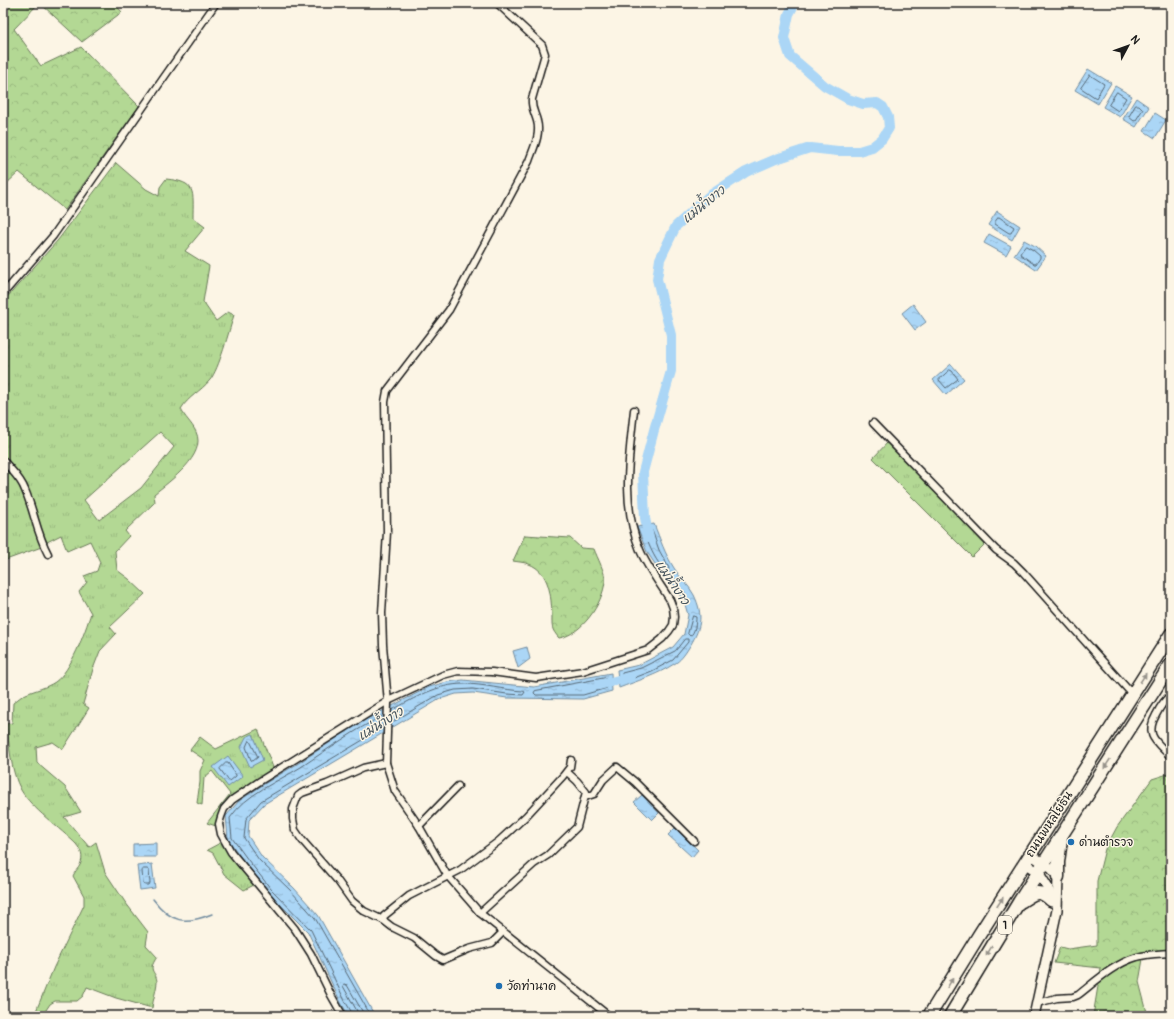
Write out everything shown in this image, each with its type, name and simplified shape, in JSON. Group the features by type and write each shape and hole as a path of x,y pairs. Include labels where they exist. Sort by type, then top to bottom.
{"highway":[{"name":"ถนนพหลโยธิน","path":"929,1016 1027,859 1171,634"},
{"name":"ถนนพหลโยธิน","path":"950,1016 1019,902 1171,664"},
{"path":"1058,878 1058,862 1062,835"},
{"path":"1019,902 1031,894 1037,893 1044,893 1051,900"}],"street":[{"path":"3,294 53,236 216,3"},
{"path":"497,3 537,40 544,49 545,54 532,99 532,105 539,128 529,161 449,310 387,391 385,402 387,532 382,613 383,646 388,702 386,763 394,791 419,826 447,875 480,913 609,1016"},
{"path":"343,1016 308,949 295,929 231,852 221,834 219,824 224,809 232,800 260,781 388,702 443,675 452,672 492,672 530,679 582,670 648,650 655,646 669,631 674,617 670,600 641,553 630,512 628,473 634,410"},
{"path":"873,422 996,550 1014,563 1023,572 1132,694"},
{"path":"3,460 21,481 25,489 40,536 48,554"},
{"path":"1171,694 1158,711 1151,724 1150,730 1153,738 1171,757"},
{"path":"383,920 384,916 409,896 447,875 460,870 499,841 526,816 567,772 570,767 571,760"},
{"path":"386,763 363,768 302,793 298,796 293,809 295,830 337,880 352,901 364,911 383,920 392,928 414,938 443,960 469,949 492,943 503,932"},
{"path":"585,798 594,794 603,780 617,767 635,782 694,841"},
{"path":"480,913 534,864 548,856 577,827 586,792 567,772"},
{"path":"419,826 458,786"},
{"path":"1027,859 1041,868 1052,869 1058,878 1057,910 1034,1016"},
{"path":"1041,868 1051,900 1054,921"},
{"path":"1037,1003 1058,998 1073,998 1111,969 1135,958 1151,954 1171,953"}],"green space":[{"path":"3,3 39,3 14,29 41,66 81,47 139,106 65,210 19,172 3,187"},
{"path":"40,3 114,3 122,12 82,42"},
{"path":"116,163 146,189 159,196 160,187 166,179 176,180 188,186 191,190 193,195 193,218 205,227 185,251 209,266 203,302 216,321 228,312 234,315 224,349 213,375 210,380 187,401 181,409 196,432 198,441 192,458 177,475 154,494 155,502 125,531 129,536 115,551 117,570 145,594 110,627 116,634 100,651 93,669 83,704 89,708 63,749 53,742 36,747 37,763 65,787 81,812 64,817 89,847 96,842 105,872 125,902 148,932 146,945 157,957 152,966 157,983 152,1008 116,998 87,987 83,996 77,1001 55,1001 50,1004 42,1016 34,1016 54,967 84,905 84,896 73,876 80,865 82,856 81,851 76,844 39,811 21,790 12,766 6,724 12,723 13,703 24,695 55,682 67,669 81,640 91,613 79,592 87,582 84,576 97,571 100,562 90,541 67,551 61,535 47,542 47,545 3,561 3,302 58,240","holes":["160,432 174,447 141,488 99,520 84,500"]},
{"path":"889,441 986,543 972,557 873,458"},
{"path":"525,535 570,538 581,548 594,549 601,565 605,581 600,599 590,617 583,625 567,636 559,638 553,630 550,593 548,585 541,573 529,564 513,561"},
{"path":"258,729 274,770 221,811 217,818 216,826 207,823 230,794 212,771 204,778 202,805 197,803 200,771 205,760 190,750 200,737 216,749"},
{"path":"1171,773 1171,950 1159,951 1143,959 1139,982 1148,1016 1093,1016 1101,968 1054,963 1060,947 1068,949 1097,945 1097,881 1105,849 1117,827 1152,779"},
{"path":"222,842 239,868 254,885 244,890 224,874 213,853 207,850"}],"water":[{"path":"1088,69 1111,83 1098,104 1075,90"},
{"path":"1115,86 1132,96 1120,117 1103,107"},
{"path":"1136,98 1149,107 1136,127 1123,119"},
{"path":"1155,113 1166,120 1155,138 1144,131"},
{"path":"997,211 1020,226 1012,240 988,225"},
{"path":"989,234 1011,246 1006,255 984,243"},
{"path":"1024,240 1035,246 1046,256 1036,270 1014,255"},
{"path":"913,304 926,322 915,330 902,313"},
{"path":"951,364 964,379 946,395 933,380"},
{"path":"654,524 671,563 694,595 699,609 700,622 696,635 685,653 678,661 654,675 619,688 617,670 639,665 673,647 684,634 688,615 684,601 674,585 657,567 647,552 637,527"},
{"path":"527,647 530,659 518,668 513,651"},
{"path":"611,673 612,691 583,699 507,698 473,693 456,694 440,699 264,804 249,820 248,836 262,857 294,888 318,915 375,1016 349,1016 341,1003 308,932 268,892 228,839 226,816 239,801 361,722 429,687 447,682 463,680 534,687"},
{"path":"253,734 263,760 250,767 241,747 246,737"},
{"path":"228,756 243,776 228,787 213,767"},
{"path":"642,795 659,813 652,820 634,802"},
{"path":"675,828 698,850 692,857 668,835"},
{"path":"156,843 156,857 133,857 133,844"},
{"path":"152,864 155,888 140,890 137,866"}],"waterway":[{"name":"แม่น้ำงาว","path":"649,538 645,518 643,472 671,371 671,335 657,279 660,259 676,226 709,196 746,172 776,159 810,148 838,151 859,151 872,147 882,139 889,128 888,117 883,107 877,103 863,104 848,99 825,86 790,56 784,38 789,14 795,3"},
{"name":"แม่น้ำงาว","path":"599,685 630,677"},
{"path":"153,899 166,913 179,920 194,920 212,914"}],"place":[{"name":"ด่านตำรวจ","path":"1071,842"},
{"name":"วัดท่านาค","path":"499,986"}]}
